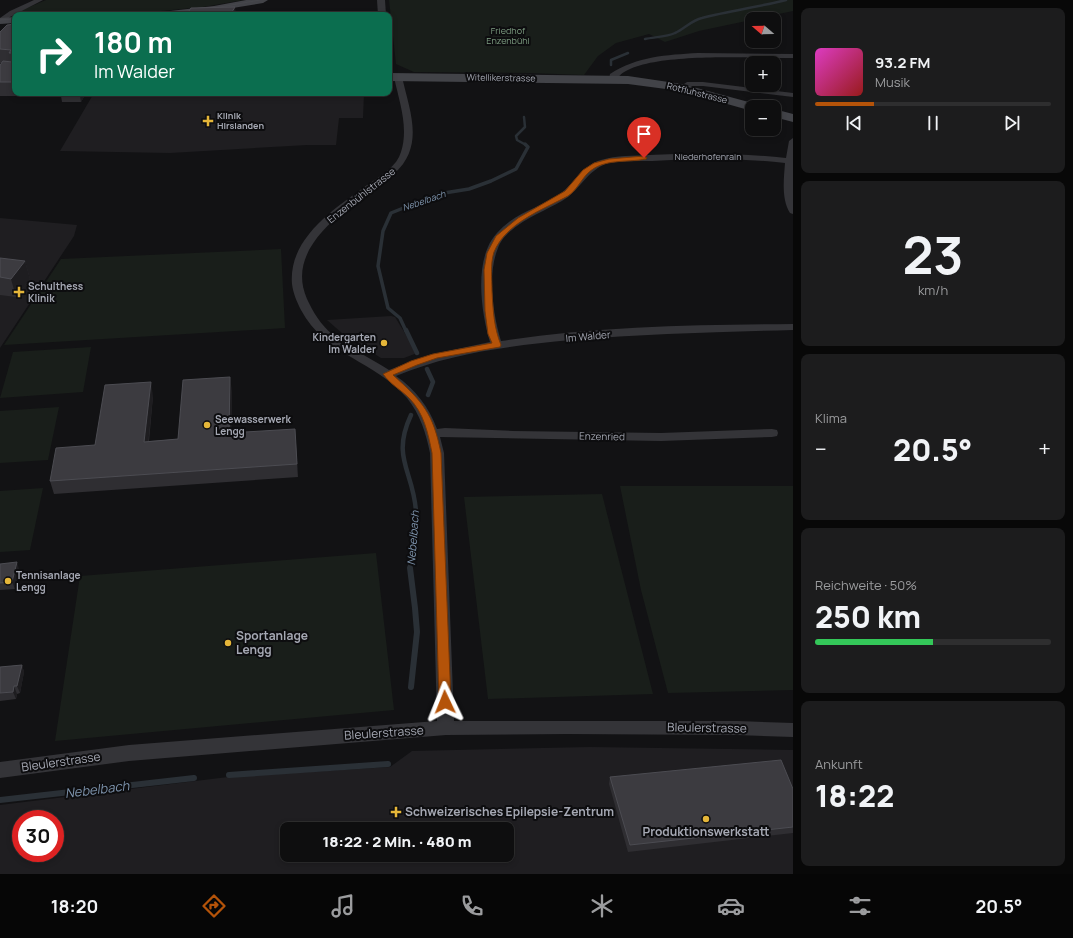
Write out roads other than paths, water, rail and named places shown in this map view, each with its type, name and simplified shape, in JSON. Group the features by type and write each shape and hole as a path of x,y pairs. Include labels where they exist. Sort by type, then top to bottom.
{"main road":[{"path":"188,12 263,0"},
{"path":"0,21 12,20"},
{"name":"Witellikerstrasse","path":"394,77 613,79 641,81"},
{"name":"Rotfluhstrasse","path":"641,81 682,88 745,105"},
{"path":"781,115 793,118"}],"street":[{"path":"15,12 39,0"},
{"path":"381,0 382,12"},
{"path":"0,21 5,16 12,13"},
{"path":"613,79 613,76 624,68 663,58 717,55 765,57 793,56"},
{"name":"Enzenbühlstrasse","path":"394,77 408,127 407,146 404,157 393,171 330,218 311,238 303,250 298,262 296,274 300,298 307,311 327,336 387,374 413,398 426,416 433,434 437,453 437,498 446,728"},
{"path":"682,88 690,84 703,84 793,95"},
{"path":"793,141 788,193 793,211"},
{"name":"Niederhofenrain","path":"497,345 492,334 488,288 489,261 494,245 505,231 520,219 568,193 590,168 609,160 682,156 739,157 791,161"},
{"name":"Im Walder","path":"387,374 436,356 497,345 617,333 793,327"},
{"name":"Enzenried","path":"433,434 444,432 513,435 661,437 772,433"},
{"name":"Bleulerstrasse","path":"0,770 129,753 446,728 582,727 737,728 793,730"}],"waterway":[{"name":"Nebelbach","path":"645,39 672,34 702,18 786,0"},
{"name":"Nebelbach","path":"611,65 611,60 628,53"},
{"name":"Nebelbach","path":"524,117 525,127 516,136 517,140 526,145"},
{"name":"Nebelbach","path":"406,331 400,318 388,308 378,266 383,231 391,213 438,194 469,189 491,181 516,169 528,147 526,145"},
{"name":"Nebelbach","path":"406,330 417,353"},
{"name":"Nebelbach","path":"427,369 433,382 428,395"},
{"name":"Nebelbach","path":"410,568 416,525 416,511 414,497 405,464 403,442 405,430 411,415"},
{"name":"Nebelbach","path":"410,568 417,632 411,687"},
{"name":"Nebelbach","path":"229,775 388,764"},
{"name":"Nebelbach","path":"0,800 194,778"}],"tram line":[{"path":"183,12 260,0"},
{"path":"0,20 12,19"}],"place":[{"name":"Klinik Hirslanden","path":"208,121"},
{"name":"Schulthess Klinik","path":"19,292"},
{"name":"Kindergarten Im Walder","path":"384,343"},
{"name":"Seewasserwerk Lengg","path":"207,425"},
{"name":"Tennisanlage Lengg","path":"8,581"},
{"name":"Sportanlage Lengg","path":"228,643"},
{"name":"Schweizerisches Epilepsie-Zentrum","path":"396,812"},
{"name":"Produktionswerkstatt","path":"706,819"}],"park label":[{"name":"Friedhof Enzenbühl","path":"508,36"}]}
